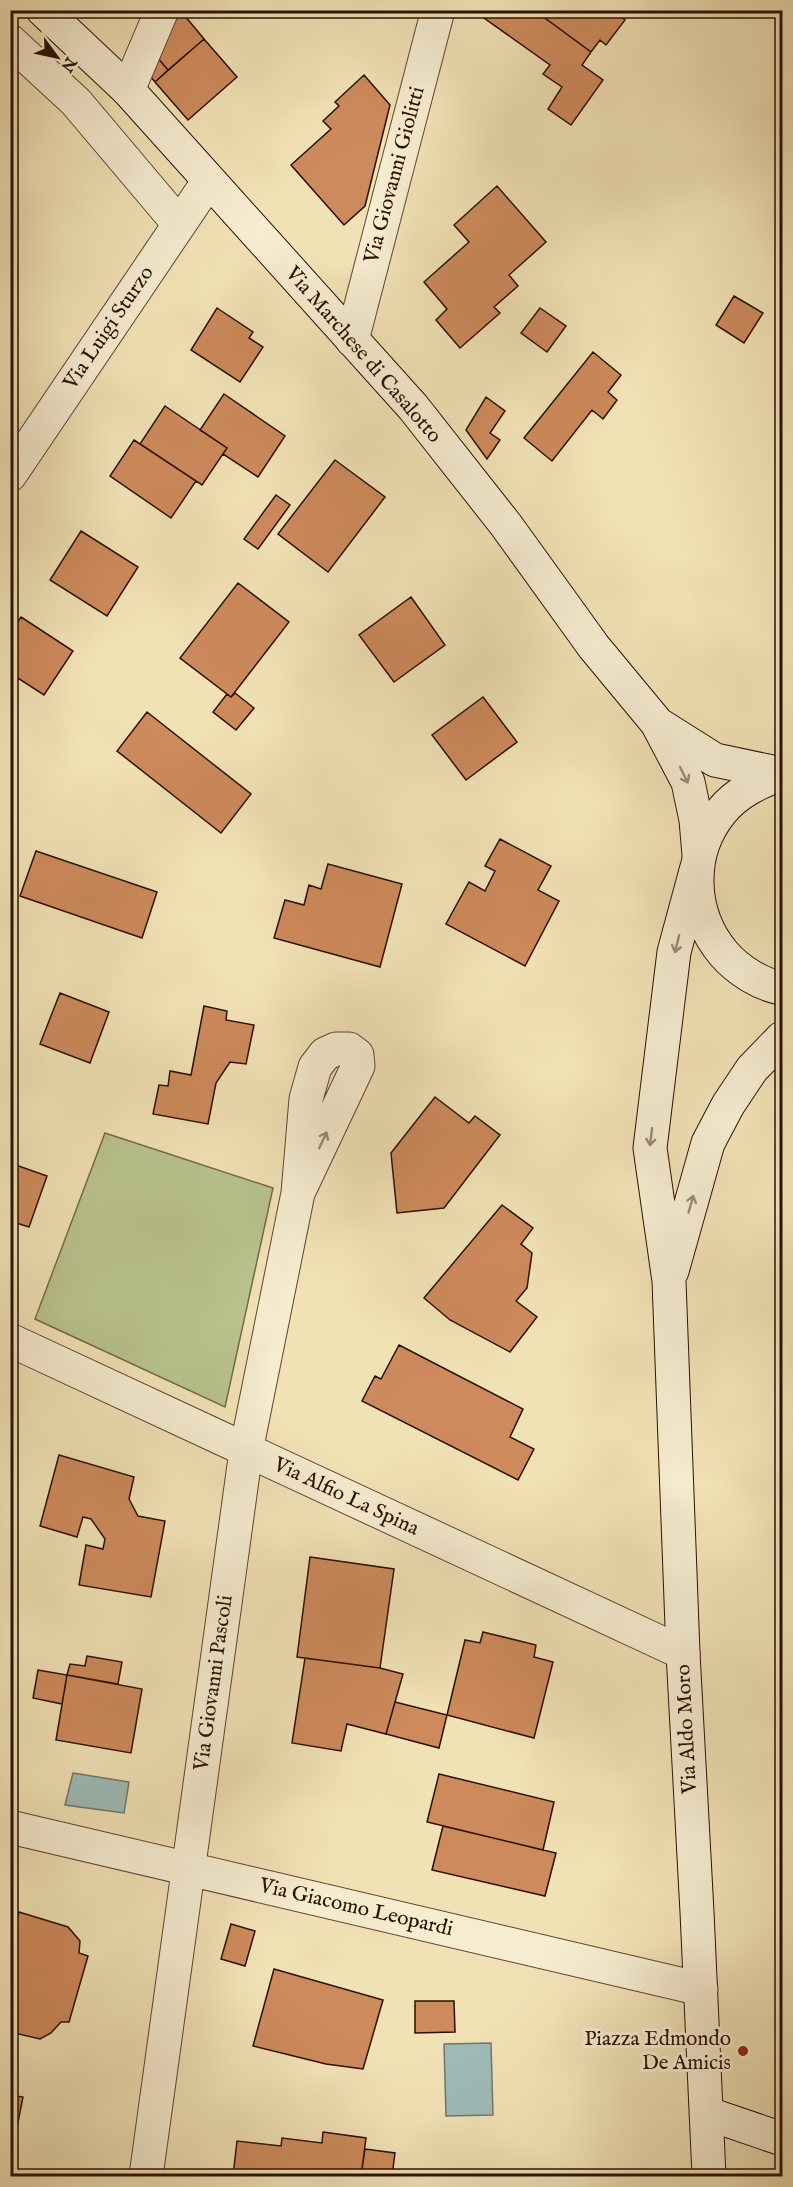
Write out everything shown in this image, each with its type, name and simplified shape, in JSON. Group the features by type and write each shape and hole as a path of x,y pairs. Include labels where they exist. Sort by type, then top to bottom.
{"street":[{"name":"Via Marchese di Casalotto","path":"43,10 128,90 208,182 421,417 506,525 594,646 657,723"},
{"path":"128,90 162,10"},
{"name":"Via Giovanni Giolitti","path":"352,340 438,10"},
{"path":"10,41 75,102 179,224"},
{"name":"Via Luigi Sturzo","path":"10,475 208,182"},
{"path":"657,723 715,760 783,774"},
{"path":"657,723 688,782 696,820 698,861 696,893 703,919 715,943 732,963 753,978 783,988"},
{"path":"669,1281 650,1148 674,952 708,832 721,811 740,794 760,782 783,774"},
{"path":"669,1281 708,1143 728,1105 752,1070 783,1038"},
{"name":"Via Giovanni Pascoli","path":"146,2176 246,1451 298,1193"},
{"name":"Via Aldo Moro","path":"669,1281 682,1653 709,2176"},
{"name":"Via Alfio La Spina","path":"10,1340 682,1653"},
{"name":"Via Giacomo Leopardi","path":"10,1827 701,1989"},
{"path":"706,2114 783,2139"}],"green space":[{"path":"105,1133 273,1188 225,1407 35,1319"}],"water":[{"path":"73,1773 129,1782 124,1813 65,1805"},
{"path":"491,2043 493,2115 446,2116 444,2044"}],"building":[{"path":"172,10 180,10 204,39 168,70 157,57"},
{"path":"490,10 534,10 591,52 582,65 603,80 571,125 548,109 562,87 543,74 550,65 484,18"},
{"path":"534,10 612,10 625,20 606,45 600,40 591,52"},
{"path":"204,39 237,77 188,120 155,82"},
{"path":"157,57 168,70 155,82 150,76"},
{"path":"364,75 390,105 365,206 344,225 291,165 331,129 323,121 339,106 335,102"},
{"path":"497,186 546,242 509,275 518,286 494,307 500,313 460,348 436,320 447,309 424,282 469,242 454,225"},
{"path":"734,296 763,313 744,343 716,325"},
{"path":"217,308 253,332 249,338 263,347 240,382 191,350"},
{"path":"540,308 566,326 547,352 521,333"},
{"path":"593,352 621,375 608,392 617,400 603,419 592,410 552,461 524,438"},
{"path":"224,394 285,436 258,477 223,454 227,448 200,430"},
{"path":"486,397 505,411 490,433 500,440 487,459 466,430"},
{"path":"165,406 227,448 202,485 140,444"},
{"path":"134,440 196,481 171,518 110,476"},
{"path":"335,460 385,497 328,572 278,534"},
{"path":"276,495 290,505 258,549 244,539"},
{"path":"81,531 138,567 107,616 50,580"},
{"path":"238,583 289,622 231,697 180,658"},
{"path":"411,597 445,645 394,682 359,635"},
{"path":"21,617 73,651 44,695 10,673 10,633"},
{"path":"235,693 254,708 236,730 213,712 227,694 231,697"},
{"path":"483,697 517,742 466,780 432,735"},
{"path":"147,712 251,794 221,833 117,751"},
{"path":"500,839 551,866 538,890 559,901 525,966 446,924 469,882 485,891 495,871 485,866"},
{"path":"36,851 157,892 142,938 20,896"},
{"path":"328,864 402,884 380,967 274,938 285,900 304,905 309,885 321,889"},
{"path":"60,993 109,1012 90,1063 40,1044"},
{"path":"204,1006 227,1011 226,1020 254,1025 246,1064 230,1062 216,1083 208,1124 153,1114 159,1085 168,1086 170,1071 191,1075"},
{"path":"435,1097 469,1123 475,1116 500,1135 444,1208 397,1213 391,1153"},
{"path":"10,1163 47,1176 29,1227 10,1221"},
{"path":"502,1205 533,1228 521,1244 532,1253 527,1288 516,1301 537,1317 510,1352 450,1320 424,1298"},
{"path":"399,1345 523,1409 510,1437 534,1449 518,1480 362,1401 375,1376 381,1379"},
{"path":"59,1455 134,1477 129,1499 138,1516 165,1521 151,1597 79,1585 86,1545 103,1549 105,1539 91,1519 83,1517 77,1537 40,1526"},
{"path":"310,1557 394,1569 380,1668 297,1657"},
{"path":"483,1632 536,1645 534,1657 553,1662 534,1738 447,1715 465,1640 480,1643"},
{"path":"87,1656 122,1662 118,1684 67,1675 70,1664 85,1666"},
{"path":"305,1658 380,1668 403,1674 386,1734 347,1724 341,1751 292,1743"},
{"path":"38,1670 67,1675 62,1704 33,1698"},
{"path":"67,1675 142,1689 131,1753 56,1740"},
{"path":"395,1702 447,1715 439,1748 386,1734"},
{"path":"439,1774 554,1802 543,1850 427,1822"},
{"path":"443,1826 556,1853 545,1896 432,1870"},
{"path":"19,1912 68,1927 80,1941 79,1953 88,1956 69,2022 61,2022 51,2033 40,2039 10,2032 10,1946"},
{"path":"231,1924 255,1931 245,1966 221,1959"},
{"path":"274,1969 383,2000 363,2069 326,2064 253,2046"},
{"path":"415,2001 454,2001 455,2032 415,2033"},
{"path":"10,2095 23,2097 10,2162"},
{"path":"323,2132 366,2138 361,2176 233,2176 237,2141 281,2146 282,2138 322,2143"},
{"path":"365,2149 395,2153 392,2176 361,2176"}],"place":[{"name":"Piazza Edmondo De Amicis","path":"743,2051"}]}
